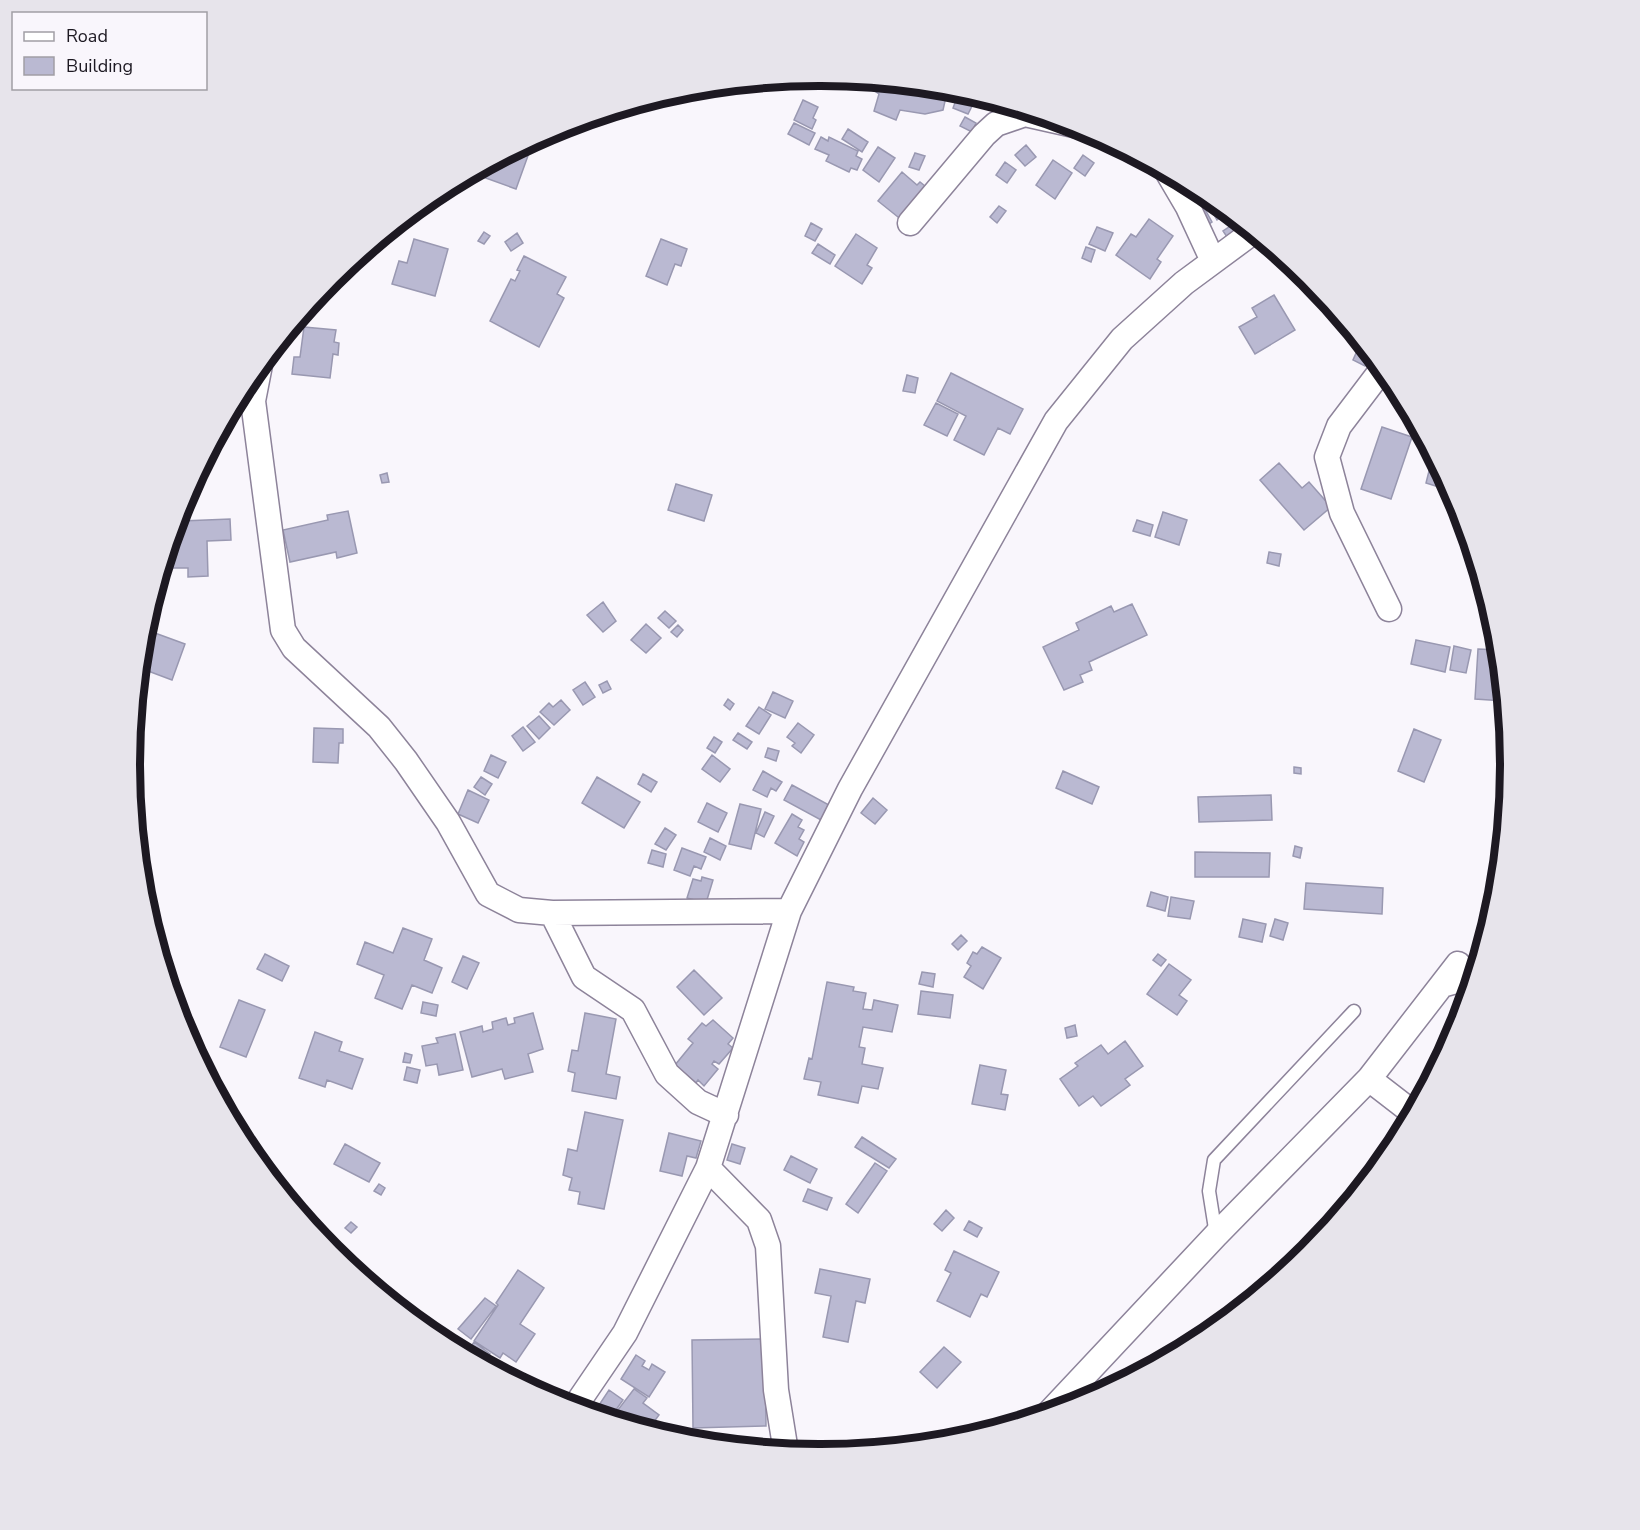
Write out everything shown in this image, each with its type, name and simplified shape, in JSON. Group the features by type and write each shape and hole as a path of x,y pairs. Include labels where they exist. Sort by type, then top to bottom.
{"street":[{"path":"910,223 984,135 996,124 1019,116"},
{"path":"1176,187 1214,261"},
{"path":"579,1400 625,1333 708,1168 789,911 850,789 1056,421 1122,339 1184,283 1247,237"},
{"path":"1377,376 1339,426 1327,458 1342,513 1389,609"},
{"path":"256,386 253,401 283,630 294,648 379,727 406,761 448,822 488,894 519,910 552,913 789,911"},
{"path":"552,913 584,977 633,1010 668,1074 698,1101 726,1115"},
{"path":"1062,1400 1216,1235 1369,1079 1442,985 1466,970"},
{"path":"1369,1079 1406,1108"},
{"path":"708,1168 759,1220 768,1246 776,1390 785,1443"}],"lane":[{"path":"1216,1235 1209,1191 1214,1160 1354,1011"}],"building":[{"path":"874,88 909,91 946,98 943,110 925,114 900,110 896,120 874,111 879,94 873,90"},
{"path":"803,100 818,107 813,118 816,120 812,129 794,120"},
{"path":"956,100 973,104 968,114 953,108"},
{"path":"965,117 976,123 972,132 960,126"},
{"path":"794,123 815,133 809,145 788,134"},
{"path":"848,129 868,142 862,152 842,139"},
{"path":"821,137 828,141 829,137 858,151 856,156 862,159 857,170 851,168 849,172 826,161 829,155 815,149"},
{"path":"1026,145 1036,157 1025,166 1015,155"},
{"path":"878,147 895,158 879,182 863,170"},
{"path":"530,151 516,189 481,176"},
{"path":"915,153 925,156 919,170 909,167"},
{"path":"1083,155 1094,163 1085,176 1074,168"},
{"path":"1053,160 1072,173 1055,199 1036,185"},
{"path":"1005,162 1016,170 1007,183 996,175"},
{"path":"902,172 917,185 920,182 930,190 903,221 878,201"},
{"path":"1201,202 1212,222 1206,226 1194,206"},
{"path":"999,206 1006,211 997,223 990,217"},
{"path":"1211,209 1221,217 1217,220"},
{"path":"1149,219 1173,236 1157,259 1161,262 1150,279 1116,255 1131,234 1136,237"},
{"path":"811,223 822,229 815,241 805,236"},
{"path":"1232,225 1245,235 1231,243 1223,231"},
{"path":"1097,227 1113,233 1105,251 1089,244"},
{"path":"484,232 490,236 484,244 478,241"},
{"path":"517,233 523,243 511,251 505,242"},
{"path":"856,234 877,248 867,265 872,268 862,284 835,266"},
{"path":"414,239 448,249 435,296 392,284 399,261 407,263"},
{"path":"661,239 687,249 681,266 675,264 667,285 646,276"},
{"path":"818,244 835,255 830,264 812,253"},
{"path":"1086,247 1095,250 1091,262 1082,258"},
{"path":"524,256 566,277 557,294 564,298 539,347 490,321 511,279 515,281 520,271 517,270"},
{"path":"1274,295 1295,330 1255,354 1239,327 1257,317 1252,308"},
{"path":"304,327 336,330 334,342 339,343 338,355 333,354 330,378 292,374 294,357 300,357"},
{"path":"1358,349 1367,362 1365,366 1353,360"},
{"path":"951,373 1023,409 1010,434 998,428 984,455 954,440 966,416 937,401"},
{"path":"907,375 918,378 915,393 903,391"},
{"path":"936,403 958,414 947,436 924,425"},
{"path":"1382,427 1412,437 1391,499 1361,489"},
{"path":"1279,463 1302,488 1309,482 1331,507 1304,530 1260,480"},
{"path":"1430,466 1440,487 1426,483"},
{"path":"387,473 389,482 382,483 380,475"},
{"path":"676,484 712,495 704,521 668,510"},
{"path":"348,511 357,553 337,558 336,552 290,562 283,530 328,520 327,515"},
{"path":"1163,512 1187,520 1179,545 1155,537"},
{"path":"230,519 231,540 207,541 208,576 188,577 188,568 170,568 186,521"},
{"path":"1137,520 1153,525 1150,536 1133,531"},
{"path":"1269,552 1281,554 1279,566 1267,563"},
{"path":"603,602 616,621 603,632 587,615"},
{"path":"1132,604 1147,635 1089,662 1092,670 1080,675 1083,682 1064,690 1043,647 1079,630 1076,623 1111,606 1114,612"},
{"path":"665,611 676,621 669,628 658,618"},
{"path":"646,624 661,638 646,653 631,640"},
{"path":"678,625 683,630 677,637 671,632"},
{"path":"154,633 185,644 172,680 147,671"},
{"path":"1416,640 1450,647 1445,672 1411,664"},
{"path":"1454,646 1471,650 1466,673 1450,670"},
{"path":"1478,649 1489,650 1496,700 1475,699"},
{"path":"607,681 611,689 603,693 599,685"},
{"path":"585,682 595,697 583,705 573,690"},
{"path":"773,692 793,701 785,718 765,709"},
{"path":"728,699 734,704 730,710 724,705"},
{"path":"561,700 570,710 554,725 540,712 549,703 553,707"},
{"path":"759,707 771,715 759,734 746,726"},
{"path":"539,716 550,728 539,739 527,726"},
{"path":"798,723 814,735 801,753 792,746 795,743 787,737"},
{"path":"523,727 535,742 523,751 512,736"},
{"path":"314,728 343,729 343,743 339,743 338,763 313,762"},
{"path":"1414,729 1441,740 1424,782 1398,771"},
{"path":"738,733 752,742 747,749 733,740"},
{"path":"714,737 722,742 715,753 707,748"},
{"path":"768,748 779,751 776,761 765,757"},
{"path":"491,755 506,762 498,778 484,771"},
{"path":"712,755 730,769 720,782 702,769"},
{"path":"1294,767 1301,768 1301,774 1294,773"},
{"path":"763,771 782,782 776,791 771,788 767,797 753,790"},
{"path":"1063,771 1099,787 1092,804 1056,788"},
{"path":"643,774 657,782 651,792 638,784"},
{"path":"481,777 492,784 485,795 474,787"},
{"path":"597,777 640,802 624,828 582,803"},
{"path":"792,785 829,805 821,820 784,800"},
{"path":"468,790 489,800 478,823 458,814"},
{"path":"1271,795 1272,820 1199,822 1198,797"},
{"path":"873,798 887,810 875,824 861,813"},
{"path":"707,803 727,813 718,832 698,822"},
{"path":"740,804 761,809 751,849 729,844"},
{"path":"765,812 774,816 764,837 756,833"},
{"path":"792,814 802,820 798,827 804,830 799,839 804,842 797,856 775,843"},
{"path":"665,828 676,835 666,850 655,844"},
{"path":"710,838 726,846 720,860 704,852"},
{"path":"1295,846 1302,848 1300,858 1293,856"},
{"path":"682,848 706,857 701,869 694,866 690,876 674,870"},
{"path":"652,850 666,854 663,867 648,863"},
{"path":"1195,852 1270,853 1269,877 1195,877"},
{"path":"702,877 713,880 706,903 687,898 693,879 701,881"},
{"path":"1306,883 1383,888 1382,914 1304,909"},
{"path":"1151,892 1168,897 1165,911 1147,906"},
{"path":"1171,897 1194,901 1190,919 1168,916"},
{"path":"1243,919 1266,924 1262,942 1239,937"},
{"path":"1275,919 1288,923 1283,940 1270,936"},
{"path":"403,928 432,939 424,960 442,968 432,993 412,985 402,1009 375,998 384,975 357,964 365,942 393,953"},
{"path":"961,935 967,941 958,950 952,944"},
{"path":"982,947 1001,958 983,989 964,977 971,966 967,963 973,952 977,954"},
{"path":"265,954 289,966 282,981 257,969"},
{"path":"1158,954 1166,960 1161,966 1153,960"},
{"path":"463,956 479,963 467,989 452,982"},
{"path":"1169,964 1191,980 1179,995 1187,1001 1177,1015 1147,994"},
{"path":"694,970 722,998 704,1015 677,987"},
{"path":"922,972 935,974 933,987 919,984"},
{"path":"827,982 854,987 853,991 866,993 863,1009 872,1010 874,1000 898,1005 892,1032 863,1027 859,1047 865,1048 862,1064 883,1068 878,1089 862,1086 858,1103 818,1095 821,1082 804,1079 809,1058 812,1059"},
{"path":"921,991 953,995 950,1018 918,1014"},
{"path":"239,1000 265,1010 246,1057 220,1047"},
{"path":"423,1002 438,1005 436,1016 421,1013"},
{"path":"533,1013 543,1049 528,1054 533,1072 505,1079 502,1069 472,1077 460,1032 482,1026 483,1032 493,1029 492,1022 506,1018 508,1025 515,1023 514,1018"},
{"path":"585,1013 616,1019 606,1074 620,1077 616,1099 572,1091 575,1073 568,1071 572,1050 578,1051"},
{"path":"713,1020 733,1038 728,1044 733,1048 719,1064 714,1061 712,1064 718,1069 704,1086 698,1080 696,1083 675,1065 693,1043 688,1039 702,1023 706,1026"},
{"path":"1075,1025 1077,1036 1067,1038 1065,1028"},
{"path":"315,1032 342,1042 339,1051 363,1059 352,1089 327,1080 325,1087 299,1078"},
{"path":"455,1034 463,1070 439,1075 437,1064 426,1066 422,1046 438,1043 436,1038"},
{"path":"1125,1041 1143,1066 1125,1079 1130,1085 1101,1106 1093,1096 1079,1106 1060,1079 1078,1066 1075,1063 1101,1045 1108,1054"},
{"path":"405,1053 412,1055 410,1063 403,1062"},
{"path":"980,1065 1006,1070 1001,1094 1008,1095 1005,1110 972,1104"},
{"path":"407,1067 420,1070 417,1083 404,1080"},
{"path":"585,1112 623,1120 604,1209 578,1204 580,1192 569,1190 572,1178 563,1175 568,1149 577,1151"},
{"path":"669,1133 701,1141 696,1158 687,1156 682,1176 660,1171"},
{"path":"862,1137 896,1159 889,1168 855,1147"},
{"path":"345,1144 380,1163 369,1182 334,1164"},
{"path":"732,1144 745,1148 740,1164 727,1160"},
{"path":"791,1156 817,1169 810,1183 784,1170"},
{"path":"875,1163 887,1171 858,1213 846,1204"},
{"path":"379,1184 385,1188 381,1195 374,1191"},
{"path":"808,1189 832,1198 827,1210 803,1201"},
{"path":"946,1210 954,1218 942,1231 934,1224"},
{"path":"969,1221 982,1228 977,1237 964,1230"},
{"path":"351,1222 357,1227 351,1233 345,1228"},
{"path":"954,1251 999,1272 987,1297 981,1294 970,1317 937,1301 951,1273 945,1270"},
{"path":"820,1269 870,1279 865,1303 856,1301 848,1342 823,1337 831,1296 815,1293"},
{"path":"518,1270 544,1288 520,1324 535,1334 516,1362 503,1353 500,1358 474,1341"},
{"path":"485,1298 496,1306 471,1339 458,1329"},
{"path":"765,1339 766,1426 693,1428 692,1340"},
{"path":"474,1342 490,1354 488,1357 470,1347"},
{"path":"944,1347 961,1362 937,1388 920,1372"},
{"path":"636,1355 645,1361 642,1366 649,1370 652,1364 665,1372 649,1397 621,1379"},
{"path":"634,1389 647,1398 643,1403 659,1415 653,1423 616,1412"},
{"path":"609,1390 623,1400 615,1412 599,1405"}]}
